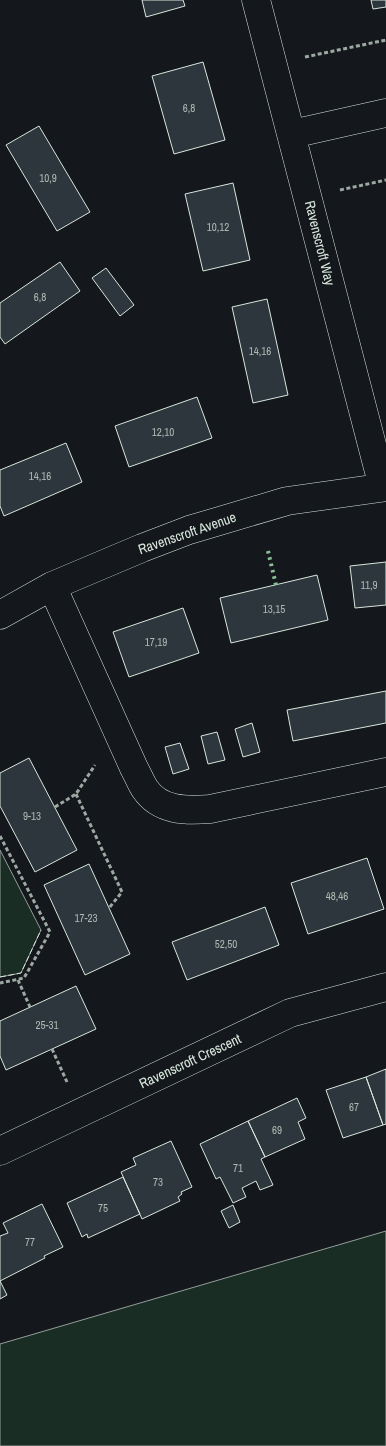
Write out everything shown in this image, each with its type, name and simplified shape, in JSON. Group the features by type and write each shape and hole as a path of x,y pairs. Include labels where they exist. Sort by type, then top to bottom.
{"street":[{"name":"Ravenscroft Way","path":"256,0 384,487"},
{"path":"292,134 386,113"},
{"name":"Ravenscroft Avenue","path":"0,615 52,586 189,530 287,501 384,487"},
{"path":"52,586 138,776 146,790 161,804 185,811 210,809 386,772"},
{"name":"Ravenscroft Crescent","path":"0,1151 290,1013 386,987"}],"path":[{"path":"300,59 386,40"},
{"path":"334,191 386,180"},
{"path":"55,807 76,794 96,764"},
{"path":"76,794 122,892 110,908"},
{"path":"0,836 50,932 24,978 0,984"},
{"path":"18,980 30,1007"},
{"path":"52,1049 70,1087"}],"green space":[{"path":"0,850 41,930 21,973 0,977"},
{"path":"386,1231 386,1446 0,1446 0,1344"}],"building":[{"path":"142,0 183,0 185,6 146,17"},
{"path":"371,0 386,0 386,7 373,9"},
{"path":"203,62 225,140 174,154 152,76"},
{"path":"39,126 90,212 57,231 6,145"},
{"path":"233,183 250,260 203,271 185,194"},
{"path":"60,262 80,291 5,344 0,337 0,303"},
{"path":"106,268 134,305 120,316 92,278"},
{"path":"267,299 288,395 253,403 232,307"},
{"path":"197,397 212,438 129,467 115,426"},
{"path":"66,443 82,482 4,516 0,506 0,470"},
{"path":"386,562 386,605 355,608 350,566"},
{"path":"317,575 328,620 231,643 220,598"},
{"path":"183,608 199,653 129,677 113,632"},
{"path":"386,691 386,723 293,741 287,710"},
{"path":"252,723 260,752 243,757 235,729"},
{"path":"217,732 225,760 208,764 201,736"},
{"path":"180,743 189,769 173,774 165,747"},
{"path":"29,758 77,850 35,872 0,806 0,773"},
{"path":"367,858 384,909 308,934 291,883"},
{"path":"89,864 130,954 85,975 44,885"},
{"path":"265,907 279,945 187,980 172,942"},
{"path":"76,986 96,1029 6,1070 0,1056 0,1021"},
{"path":"386,1069 386,1124 383,1125 366,1077"},
{"path":"366,1077 383,1125 343,1138 326,1090"},
{"path":"297,1098 306,1118 298,1122 305,1139 265,1157 248,1121"},
{"path":"248,1121 265,1157 261,1159 273,1185 260,1190 256,1181 242,1188 246,1197 233,1203 220,1177 216,1179 200,1144"},
{"path":"171,1141 192,1187 181,1192 182,1194 178,1197 180,1201 142,1219 121,1172 136,1165 133,1158"},
{"path":"123,1177 140,1214 88,1238 87,1234 82,1237 67,1203"},
{"path":"42,1204 63,1247 0,1281 0,1236 8,1233 3,1223"},
{"path":"233,1205 240,1222 229,1228 221,1211"},
{"path":"0,1281 7,1295 0,1299"}],"hedge":[{"path":"268,551 276,585"}],"fence":[{"path":"0,977 21,973 41,930"}]}
